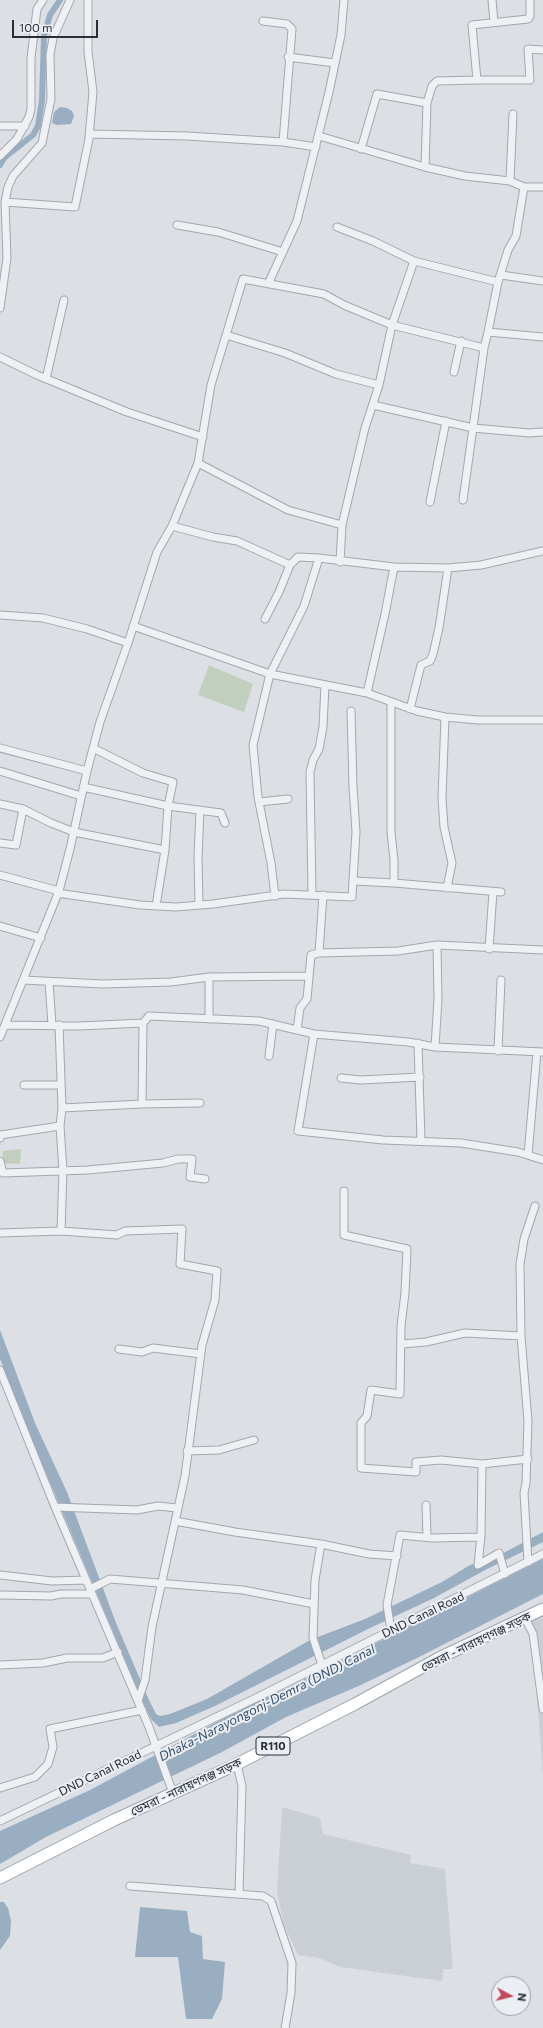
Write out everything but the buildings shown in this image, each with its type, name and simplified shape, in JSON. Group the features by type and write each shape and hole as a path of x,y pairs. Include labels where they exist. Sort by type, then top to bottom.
{"main road":[{"name":"ডেমরা - নারায়ণগঞ্জ সড়ক","path":"0,1878 237,1764 355,1704 441,1657 543,1609"}],"street":[{"path":"0,156 17,139 25,126 31,109 31,58 36,15 43,0"},
{"path":"0,308 6,258 5,202 8,187 13,176 42,143 51,99 50,56 53,38 70,0"},
{"path":"5,202 76,207 90,134 93,92 88,52 88,0"},
{"path":"269,282 297,221 319,136 335,64 341,35 344,0"},
{"path":"492,0 494,22"},
{"path":"477,80 472,25 528,20 530,16 530,0"},
{"path":"263,21 290,26 292,28 288,58 283,142"},
{"path":"425,167 427,103 429,92 437,81 530,80 528,49 543,50"},
{"path":"288,58 335,64"},
{"path":"361,149 377,94 427,103"},
{"path":"510,181 514,114"},
{"path":"0,126 25,126"},
{"path":"90,134 187,136 283,142 316,147"},
{"path":"319,136 425,167 465,176 510,181 524,187 543,187"},
{"path":"463,500 484,348 499,279 508,250 516,236 524,187"},
{"path":"177,226 218,232 284,252"},
{"path":"337,227 373,241 414,261 499,279 543,281"},
{"path":"340,562 342,525 365,428 379,385 392,325 414,261"},
{"path":"0,1037 41,938 58,892 74,832 86,771 100,722 128,643 157,552 172,526 198,463 211,385 243,279 269,282 324,294 344,306 392,325 461,341 484,348"},
{"path":"46,379 64,300"},
{"path":"488,332 543,337"},
{"path":"226,335 285,353 336,374 379,385"},
{"path":"454,372 461,341"},
{"path":"0,357 46,379 133,414 203,437"},
{"path":"373,405 473,428 529,433 543,432"},
{"path":"430,502 446,421"},
{"path":"198,463 288,510 342,525"},
{"path":"172,526 213,537 237,541 290,565"},
{"path":"265,619 279,592 290,565 298,556 394,567 448,568 481,564 543,551"},
{"path":"275,896 271,863 259,802 253,745 270,674 304,606 319,558"},
{"path":"366,693 385,614 394,567"},
{"path":"410,708 421,665 430,661 434,654 448,568"},
{"path":"0,615 43,618 87,629 128,643"},
{"path":"133,626 270,674 366,693 410,708 445,717 478,720 543,720"},
{"path":"312,895 310,772 313,760 319,749 323,727 325,685"},
{"path":"391,702 391,832 394,860 394,883"},
{"path":"0,875 58,892 156,906 199,905 284,894 352,897 356,832 351,711"},
{"path":"445,717 442,798 444,827 452,863 447,888"},
{"path":"0,748 86,771"},
{"path":"93,748 143,774 173,782 168,806 165,850 156,906"},
{"path":"0,770 81,796"},
{"path":"84,787 168,806 222,813 225,823"},
{"path":"259,802 288,799"},
{"path":"0,804 24,809 51,823 74,832 165,850"},
{"path":"0,842 16,845 24,809"},
{"path":"199,905 198,857 200,810"},
{"path":"354,882 394,883 501,892"},
{"path":"489,949 493,892"},
{"path":"319,953 323,895"},
{"path":"0,926 41,938"},
{"path":"435,1047 438,999 437,945"},
{"path":"297,1030 300,1008 306,999 311,955 319,953 398,951 437,945 489,949 543,950"},
{"path":"23,980 103,984 171,982 209,977 309,976"},
{"path":"209,977 209,1019"},
{"path":"498,1051 501,980"},
{"path":"49,982 61,1085 62,1108 60,1126 63,1170 61,1231"},
{"path":"142,1104 143,1023 149,1016 259,1021 314,1034 435,1047 540,1052 528,1155"},
{"path":"5,1025 143,1023"},
{"path":"269,1056 273,1024"},
{"path":"314,1034 298,1131 382,1140 461,1143 528,1155 543,1160"},
{"path":"418,1044 421,1141"},
{"path":"341,1078 360,1080 420,1077"},
{"path":"24,1085 61,1085"},
{"path":"62,1108 200,1103"},
{"path":"0,1138 0,1135 60,1126"},
{"path":"0,1161 3,1173 163,1163 178,1159 192,1160 190,1177 205,1178"},
{"path":"344,1191 344,1235 407,1248 401,1326 402,1344 400,1394 371,1390 367,1416 361,1423 362,1468 416,1472 416,1462 441,1460 482,1464 528,1459"},
{"path":"528,1562 524,1494 528,1459 528,1421 521,1336 520,1264 524,1239 535,1206"},
{"path":"0,1233 61,1231 117,1235 125,1231 182,1229 180,1264 217,1271 215,1300 201,1354 178,1508 152,1627 145,1680 138,1701"},
{"path":"402,1344 426,1342 465,1333 521,1336"},
{"path":"119,1348 142,1352 153,1348 201,1354"},
{"path":"0,1370 55,1507 157,1745 173,1794"},
{"path":"187,1451 219,1450 254,1440"},
{"path":"482,1464 481,1537 478,1565 499,1553 505,1574"},
{"path":"426,1505 427,1537"},
{"path":"55,1507 137,1510 158,1506 178,1508"},
{"path":"175,1521 235,1532 321,1544 369,1554 397,1556"},
{"path":"391,1630 388,1605 400,1535 427,1537 481,1537"},
{"path":"321,1544 315,1580 313,1638 322,1665"},
{"name":"DND Canal Road","path":"0,1821 322,1665 543,1554"},
{"path":"0,1575 52,1581 86,1580"},
{"path":"0,1595 51,1596 91,1591 110,1579 243,1590 314,1604"},
{"path":"525,1618 533,1634 542,1709"},
{"path":"0,1665 43,1663 67,1658 103,1658 118,1652"},
{"path":"0,1788 35,1777 48,1764 53,1747 50,1729 142,1710"},
{"path":"237,1764 242,1786 239,1894"},
{"path":"130,1886 263,1896 273,1905 277,1922 292,1963 291,1993 285,2028"}],"shaded area":[{"path":"543,1612 543,1777 531,1617"},
{"path":"282,1807 320,1818 323,1834 411,1855 410,1863 445,1869 453,1969 443,1969 442,1981 340,1967 319,1958 298,1955 284,1925 277,1893"}],"green space":[{"path":"209,665 253,684 244,712 198,695"},
{"path":"21,1149 20,1164 2,1163 3,1151"}],"water":[{"path":"60,107 67,108 72,111 74,116 71,124 57,125 52,123 54,112"},
{"path":"0,1330 35,1423 67,1492 116,1623 149,1700 156,1714 160,1716 170,1714 207,1699 310,1640 365,1619 442,1582 470,1565 494,1558 543,1532 543,1542 487,1569 434,1598 368,1629 215,1706 176,1723 159,1727 151,1719 142,1700 30,1435 0,1359"},
{"name":"Dhaka-Narayongonj-Demra (DND) Canal","path":"543,1559 543,1594 361,1685 286,1717 222,1752 46,1837 0,1864 0,1831 90,1790 228,1716 287,1688"},
{"path":"0,1902 4,1902 8,1908 11,1921 10,1936 0,1950"},
{"path":"140,1907 187,1911 190,1932 202,1936 203,1959 225,1962 222,1999 212,2019 186,2019 178,1957 135,1957"}],"waterway":[{"path":"0,165 4,158 33,135 38,126 42,100 44,36 50,15 60,0"}]}
